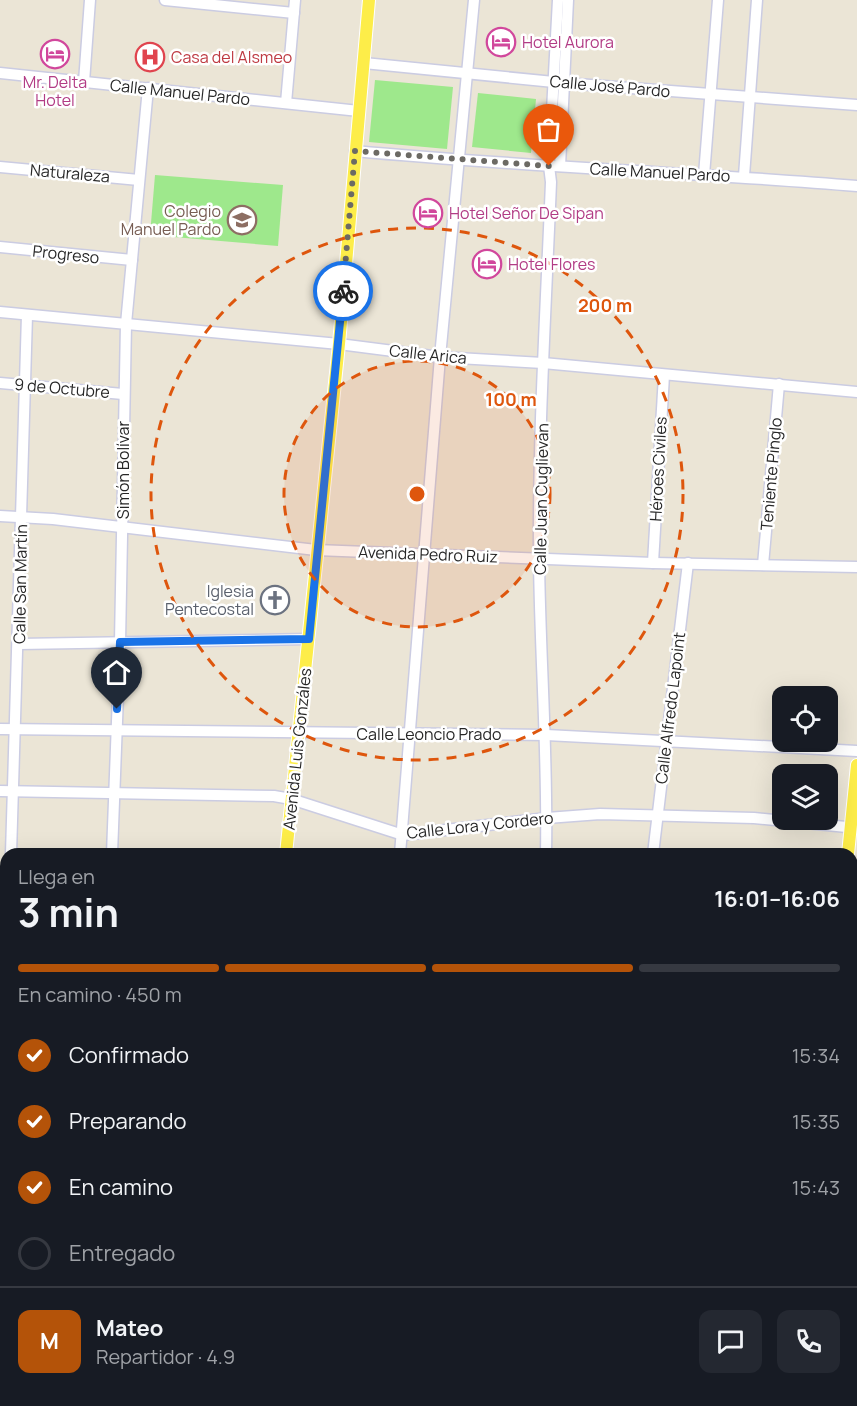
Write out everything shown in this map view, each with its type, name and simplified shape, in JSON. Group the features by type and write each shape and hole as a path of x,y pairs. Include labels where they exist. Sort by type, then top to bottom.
{"main road":[{"name":"Avenida Luis Gonzáles","path":"287,848 339,344 369,0"},
{"path":"849,848 854,828 857,765"}],"street":[{"path":"84,82 90,0"},
{"path":"165,0 294,13"},
{"path":"286,103 295,0"},
{"path":"401,848 412,733 440,357 474,0"},
{"name":"Calle Juan Cuglievan","path":"558,0 559,82"},
{"name":"Calle Juan Cuglievan","path":"546,848 546,735 539,559 543,363 551,182 568,0"},
{"path":"704,175 718,0"},
{"path":"744,176 758,0"},
{"name":"Calle José Pardo","path":"364,63 710,95 857,105"},
{"name":"Calle Manuel Pardo","path":"0,73 359,111"},
{"name":"Simón Bolívar","path":"112,848 120,642 126,324 148,88"},
{"name":"Calle Manuel Pardo","path":"355,151 458,161 744,176 857,186"},
{"name":"Naturaleza","path":"0,166 139,180"},
{"name":"Progreso","path":"0,248 132,260"},
{"name":"Calle Arica","path":"0,312 339,344 440,357 543,363 857,392"},
{"name":"Calle San Martín","path":"11,848 17,729 27,315"},
{"name":"Héroes Civiles","path":"653,563 664,375"},
{"name":"9 de Octubre","path":"0,382 123,394"},
{"name":"Teniente Pinglo","path":"763,565 778,384"},
{"name":"Avenida Pedro Ruiz","path":"0,516 316,549 653,563 857,567"},
{"name":"Calle Alfredo Lapoint","path":"654,848 687,563"},
{"path":"19,644 309,639"},
{"name":"Calle Leoncio Prado","path":"0,729 546,735 665,743 857,751"},
{"name":"Calle Lora y Cordero","path":"0,791 291,799 403,835 600,814 754,818 854,828"}],"green space":[{"path":"375,80 453,87 447,149 369,142"},
{"path":"478,93 536,99 531,153 472,147"},
{"path":"155,175 283,185 278,246 150,235"}],"way so far":[{"path":"343,291 355,151 458,161 549,166"}],"place":[{"name":"Hotel Aurora","path":"501,42"},
{"name":"Mr. Delta Hotel","path":"55,54"},
{"name":"Casa del Alsmeo","path":"150,57"},
{"name":"Hotel Señor De Sipan","path":"428,213"},
{"name":"Colegio Manuel Pardo","path":"242,220"},
{"name":"Hotel Flores","path":"487,264"},
{"name":"Iglesia Pentecostal","path":"275,600"}],"route":[{"path":"117,709 120,642 309,639 343,291"}]}
